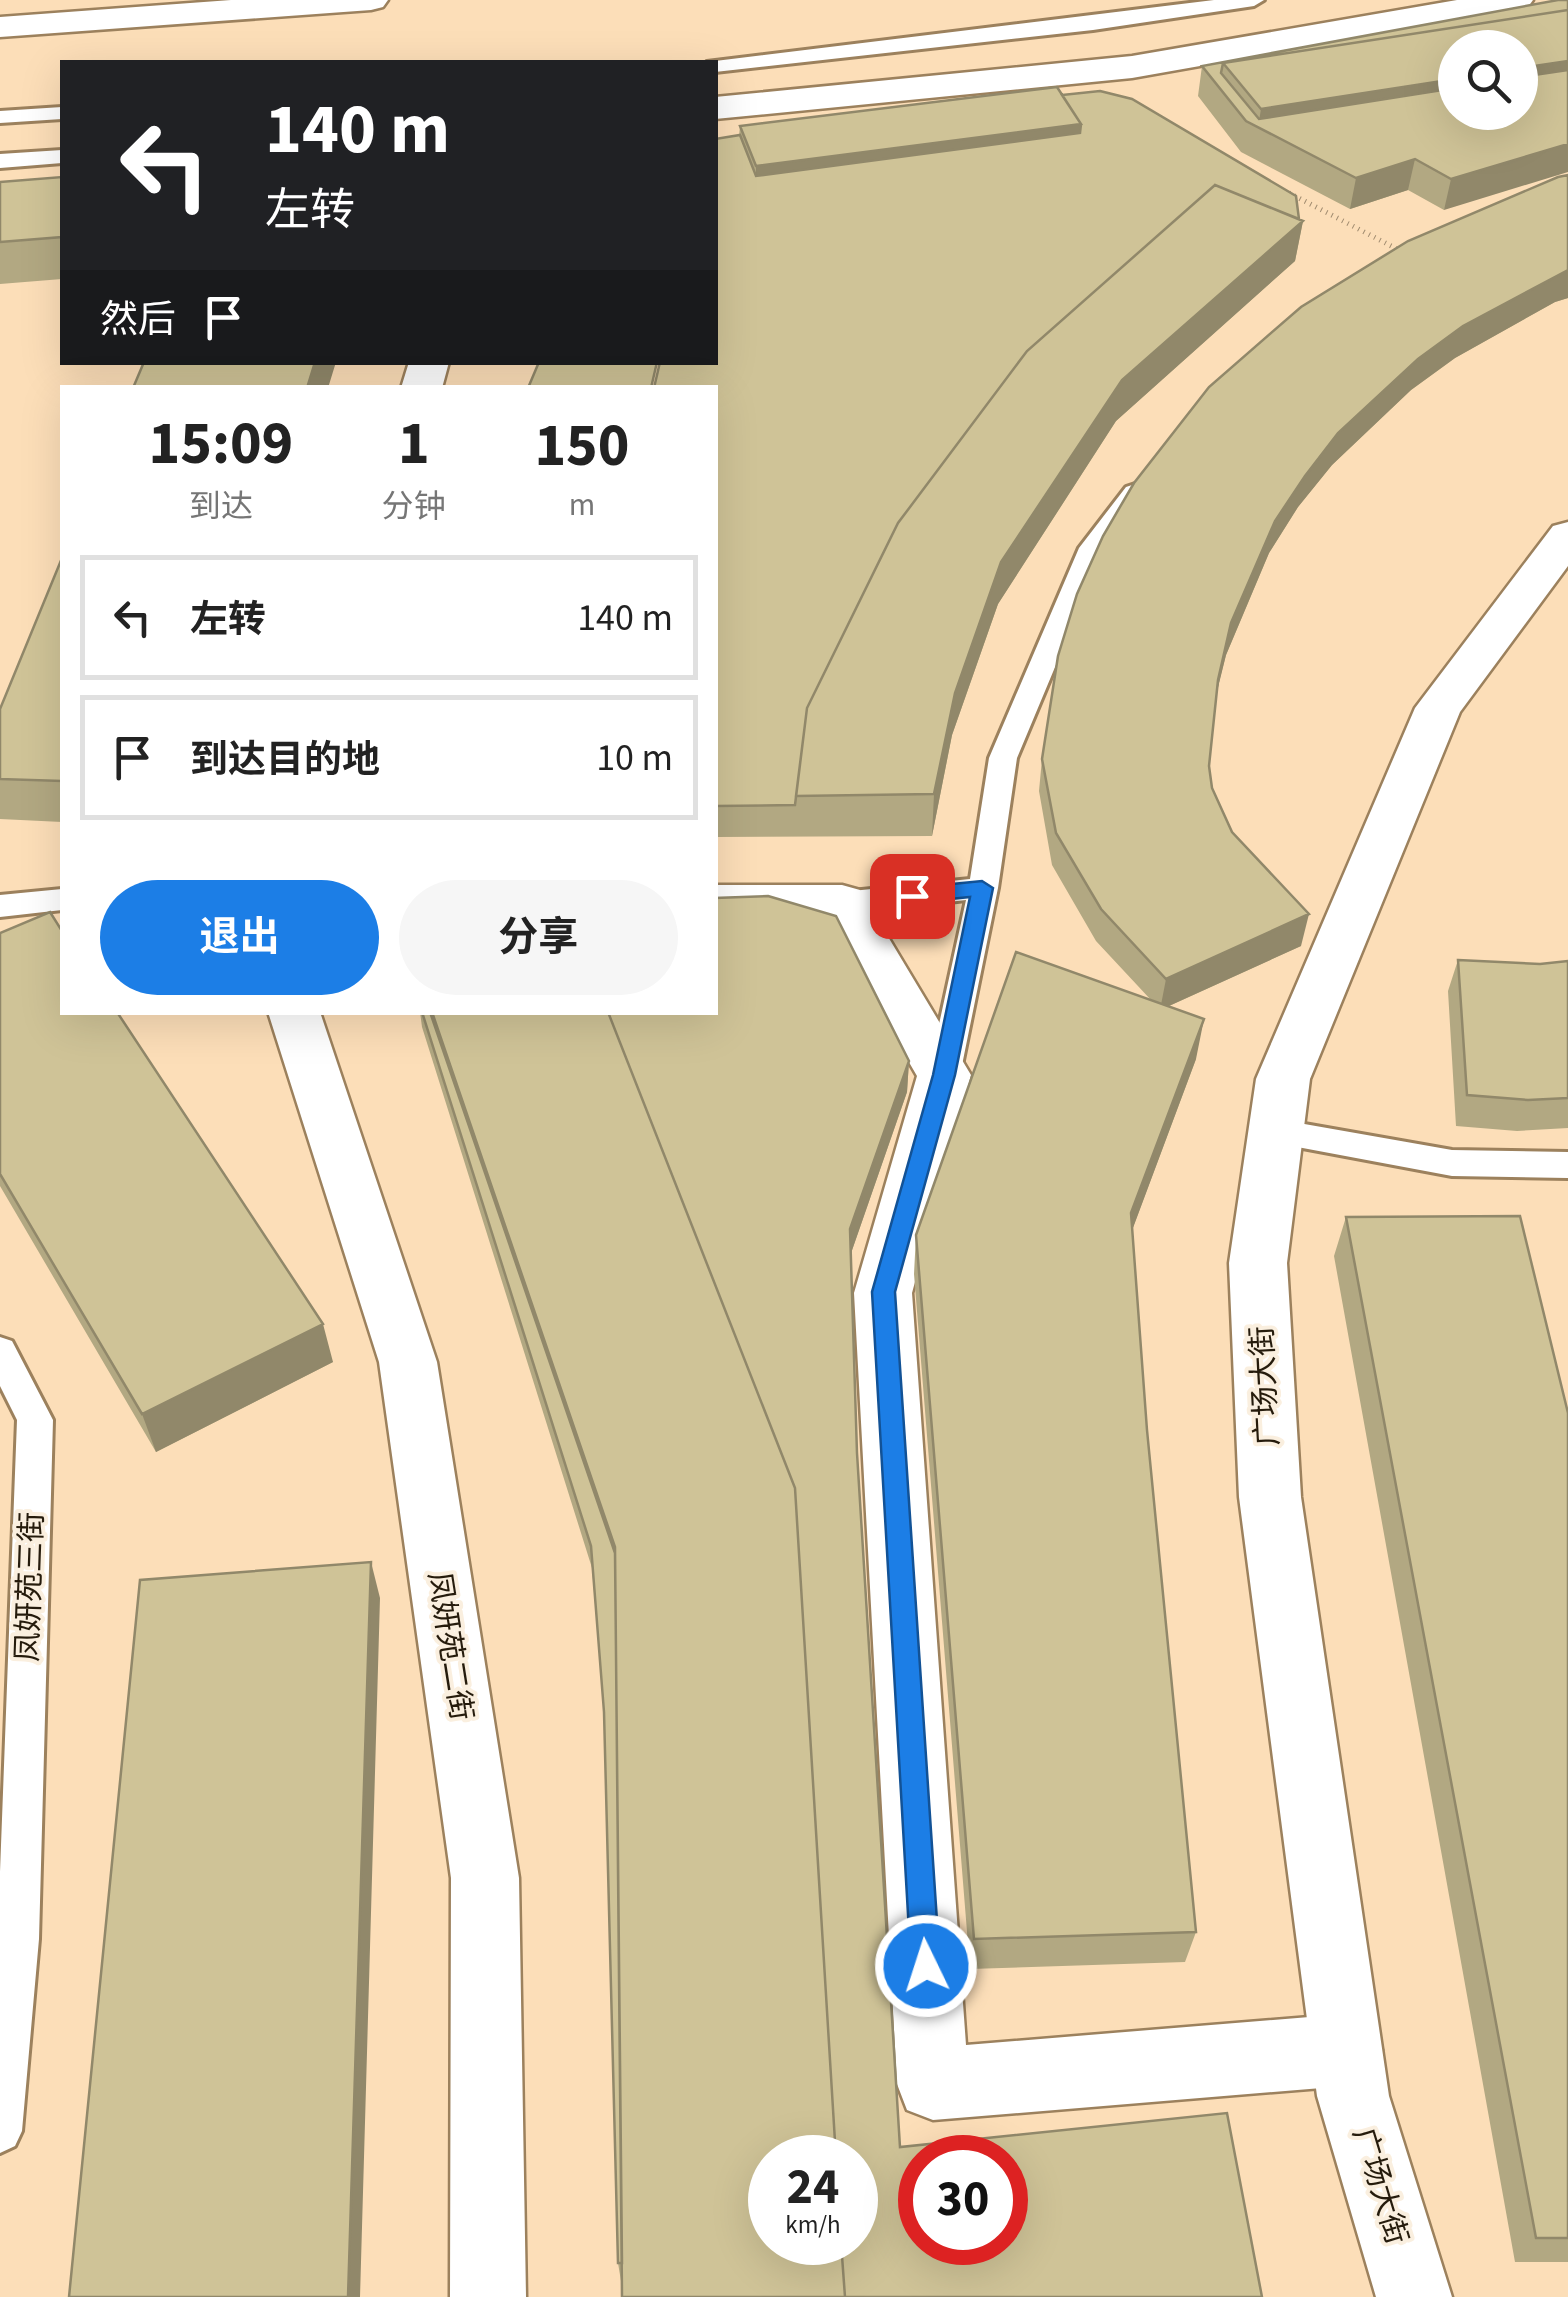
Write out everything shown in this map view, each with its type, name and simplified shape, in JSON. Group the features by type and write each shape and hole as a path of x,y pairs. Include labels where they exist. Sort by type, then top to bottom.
{"main road":[{"path":"0,27 371,0"},
{"path":"718,108 1132,67 1516,0"},
{"name":"广场大街","path":"1414,2297 1353,2096 1346,2050 1270,1497 1258,1264 1283,1079 1438,708 1568,536"},
{"path":"718,903 842,902 944,1075 884,1292 933,2084 1346,2050"},
{"name":"凤妍苑二街","path":"295,1015 410,1381 485,1878 488,2297"}],"lane":[{"path":"718,66 1093,24 1254,0"},
{"path":"0,117 60,113"},
{"path":"0,161 60,157"},
{"path":"944,1075 982,888 1003,758 1092,548 1151,471"},
{"path":"842,902 982,888"},
{"path":"0,906 60,900"},
{"path":"1276,1131 1452,1163 1568,1165"},
{"name":"凤妍苑三街","path":"0,1351 35,1420 18,1939 0,2131"}],"path":[{"path":"1281,189 1399,250"}],"building":[{"path":"1568,0 1568,10 1223,63 1221,73 1259,119 1438,91 1438,130 1538,130 1538,74 1568,70 1568,144 1451,179 1415,159 1356,178 1246,121 1202,66"},
{"path":"1568,10 1568,61 1538,65 1538,30 1438,30 1438,82 1261,109 1223,63"},
{"path":"1057,87 1081,124 756,166 740,126"},
{"path":"1100,91 1132,99 1296,196 1299,219 1215,185 1027,351 898,523 807,708 795,805 718,806 718,385 655,385 659,365 718,365 718,139 740,135 756,176 1080,133 1081,124 1062,95"},
{"path":"1568,175 1568,270 1463,326 1418,359 1338,433 1275,521 1231,623 1218,680 1209,766 1212,788 1232,832 1309,914 1166,979 1101,909 1056,833 1042,759 1058,656 1077,594 1103,536 1134,483 1209,387 1301,307 1408,241"},
{"path":"60,177 60,237 0,242 0,182"},
{"path":"1215,185 1303,221 1122,380 1001,562 955,693 934,794 796,796 807,708 898,523 1027,351"},
{"path":"143,365 314,365 308,385 134,385"},
{"path":"538,365 656,365 652,385 529,385"},
{"path":"60,563 60,781 0,779 0,709"},
{"path":"768,896 836,916 909,1061 850,1229 857,1453 899,2135 898,2265 1028,2265 1028,2135 1015,2135 1227,2113 1262,2297 845,2297 843,2265 878,2265 878,2135 835,2135 795,1488 609,1015 718,1015 718,898"},
{"path":"50,912 60,928 60,1015 119,1015 323,1324 142,1414 0,1174 0,933"},
{"path":"1016,952 1204,1019 1131,1213 1147,1430 1196,1932 974,1939 916,1235"},
{"path":"1458,960 1540,964 1568,961 1568,1098 1528,1100 1467,1095"},
{"path":"423,1015 431,1015 615,1553 622,2263 618,2263 604,1712 591,1546"},
{"path":"433,1015 609,1015 795,1488 835,2135 748,2135 748,2265 843,2265 845,2297 622,2297 615,1547"},
{"path":"1520,1216 1568,1413 1568,2238 1536,2238 1346,1217"},
{"path":"371,1562 348,2297 69,2297 140,1580"}],"route":[{"path":"912,896 982,888 944,1075 884,1292 926,1966"}]}
